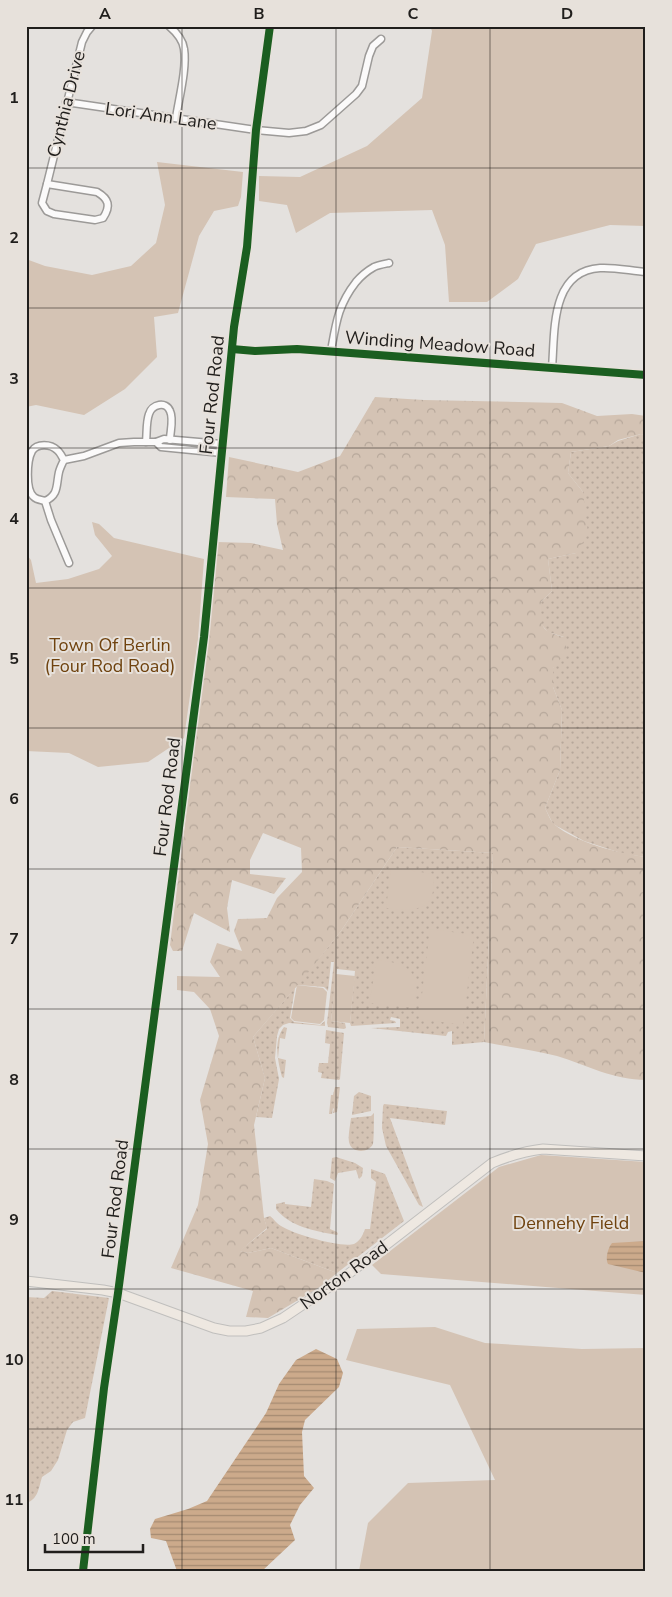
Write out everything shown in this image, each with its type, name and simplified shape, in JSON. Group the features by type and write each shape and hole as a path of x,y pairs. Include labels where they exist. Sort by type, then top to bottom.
{"main road":[{"name":"Norton Road","path":"26,1282 104,1290 214,1328 229,1331 261,1328 283,1318 347,1275 492,1163 506,1157 530,1151 544,1150 646,1156"}],"street":[{"name":"Cynthia Drive","path":"46,184 97,192 104,196 108,203 107,211 103,218 95,220 54,214 47,211 42,203 46,184 66,102 82,42 92,26"},
{"path":"169,26 179,36 184,48 185,60 176,118"},
{"name":"Four Rod Road","path":"83,1571 104,1388 204,637 232,349 247,247 256,130 270,26"},
{"name":"Lori Ann Lane","path":"66,102 256,130 289,133 306,131 321,125 356,94 362,86 373,46 381,39"},
{"path":"331,351 341,305 350,291 363,274 375,266 389,263"},
{"path":"552,368 557,310 560,297 566,286 576,276 599,268 646,272"},
{"name":"Winding Meadow Road","path":"232,349 255,351 297,349 331,351 646,375"},
{"path":"146,442 149,412 158,404 165,406 170,411 172,418 170,440"},
{"path":"64,460 84,456 119,444 156,442 164,439 222,444"},
{"path":"156,442 161,447 222,453"},
{"path":"48,445 56,449 64,460 59,473 57,491 52,498 45,501 35,498 30,492 28,484 32,450 39,446 48,445"},
{"path":"45,501 68,563"}],"green space":[{"path":"430,26 646,26 646,226 610,225 536,244 518,279 487,302 449,302 445,245 432,210 330,213 296,233 287,205 259,201 259,176 300,177 367,146 422,98 432,31"},
{"path":"157,162 243,172 241,197 238,206 214,211 199,236 178,313 154,317 157,357 125,389 84,415 36,405 26,407 26,259 45,266 92,275 131,266 156,243 165,205"},
{"path":"375,397 562,403 597,416 632,414 646,416 646,435 641,434 618,440 609,446 571,452 568,473 583,492 588,534 576,553 548,559 552,591 541,602 541,610 543,626 550,632 564,637 567,651 553,668 553,687 562,710 560,770 545,808 554,824 575,837 611,850 646,857 646,1080 623,1078 557,1056 484,1042 493,853 397,847 341,931 253,1037 265,1078 254,1125 264,1218 267,1228 240,1251 248,1253 271,1248 337,1273 320,1287 268,1318 246,1317 253,1291 171,1268 198,1205 208,1144 200,1100 219,1036 210,1009 194,992 177,990 177,976 220,977 210,962 217,943 242,951 234,931 238,919 267,918 277,898 302,872 301,848 263,833 250,860 250,874 286,878 274,894 232,880 227,908 230,932 194,913 182,951 173,951 170,945 199,710 217,542 251,543 283,550 277,524 275,499 226,497 229,457 298,472 340,456"},
{"path":"641,434 646,435 646,857 624,854 584,841 553,824 545,808 560,770 562,710 553,687 553,668 564,637 548,632 541,624 541,602 552,591 548,559 576,553 583,492 568,473 571,452 609,446 618,441"},
{"name":"Town Of Berlin (Four Rod Road)","path":"92,522 99,524 114,538 204,559 198,639 184,738 148,762 98,767 69,753 26,751 26,554 31,560 36,583 68,579 99,569 112,556 95,535"},
{"path":"397,847 493,853 484,1042 452,1045 452,1031 448,1032 446,1036 371,1028 400,1027 400,1019 391,1017 390,1020 396,1023 351,1026 355,971 337,969 331,1021 345,1023 346,1028 328,1027 334,962 331,962 328,991 324,987 298,985 295,988 290,1018 294,1022 320,1025 325,1021 325,1026 289,1023 279,1029 275,1058 279,1079 272,1118 256,1117 265,1078 253,1037 341,931"},
{"path":"393,868 434,874 433,893 428,903 411,909 386,908 391,870"},
{"path":"430,929 474,935 463,1025 419,1019"},
{"path":"377,960 399,964 411,972 415,979 416,987 414,1008 369,1003"},
{"path":"336,974 355,976 350,1023 331,1021"},
{"path":"297,985 323,988 327,992 324,1020 320,1024 294,1021 291,1018"},
{"path":"284,1027 287,1028 285,1039 280,1038 278,1058 278,1038"},
{"path":"326,1030 344,1033 339,1080 321,1078 322,1073 318,1072 319,1063 328,1063 330,1044 325,1043"},
{"path":"278,1058 286,1060 284,1078 282,1077"},
{"path":"335,1087 340,1087 337,1112 333,1113 333,1108 332,1114 329,1114 331,1095 333,1095"},
{"path":"359,1092 371,1096 371,1111 352,1115 354,1096"},
{"path":"384,1104 447,1111 445,1125 390,1118 423,1207 419,1205 386,1146 382,1128"},
{"path":"374,1113 373,1144 364,1151 356,1150 350,1146 349,1142 351,1118 371,1116"},
{"name":"Dennehy Field","path":"541,1155 646,1162 646,1295 381,1274 372,1265 499,1167"},
{"path":"336,1157 355,1163 363,1168 362,1176 359,1179 356,1170 338,1173 335,1181 330,1178 332,1158"},
{"path":"371,1169 385,1174 404,1221 337,1273 271,1248 248,1253 239,1251 267,1229 264,1218 270,1216 281,1226 306,1236 339,1244 348,1245 356,1243 361,1238 365,1229 370,1229 376,1182 371,1178"},
{"path":"314,1179 334,1184 330,1229 337,1232 337,1235 312,1230 296,1224 288,1220 276,1209 276,1204 285,1202 285,1204 311,1207"},
{"path":"52,1291 109,1298 85,1418 73,1422 67,1430 58,1460 51,1471 42,1477 36,1496 26,1503 26,1297 44,1298"},
{"path":"435,1327 485,1343 582,1349 646,1348 646,1571 359,1571 368,1523 408,1483 495,1480 450,1385 346,1360 357,1329"}],"shaded area":[{"path":"646,1241 646,1273 608,1264 607,1253 612,1243"},
{"path":"316,1349 337,1359 343,1373 339,1387 305,1420 302,1432 304,1476 314,1488 300,1505 290,1525 295,1540 262,1571 177,1571 166,1541 151,1538 150,1529 155,1519 207,1501 266,1413 279,1384 296,1360"}],"cycle path":[{"path":"83,1571 104,1388 204,637 234,327 247,247 256,130 270,26"},
{"path":"232,349 255,351 297,349 646,375"}]}
